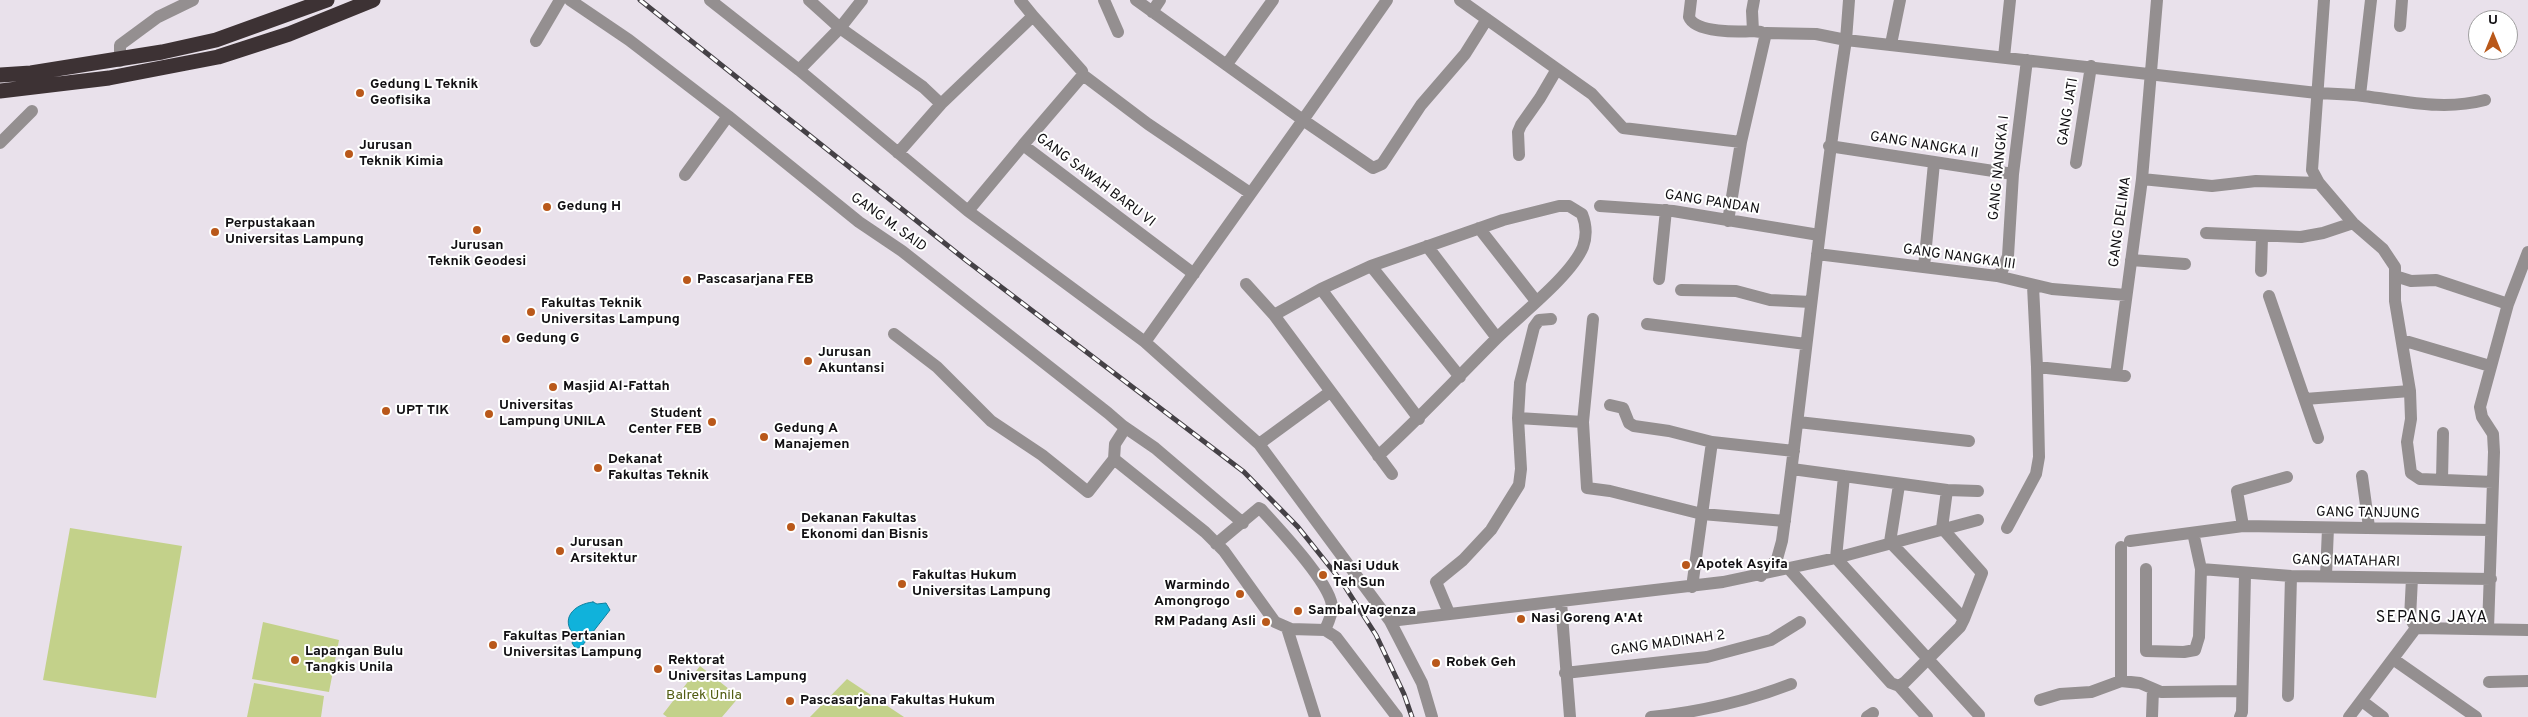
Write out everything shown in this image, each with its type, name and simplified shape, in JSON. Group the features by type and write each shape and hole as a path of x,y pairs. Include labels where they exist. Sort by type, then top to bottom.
{"highway":[{"path":"0,75 120,61 216,40 327,0"},
{"path":"0,91 109,78 218,57 289,34 373,0"}],"street":[{"path":"120,61 120,45 158,17 193,0"},
{"path":"536,41 560,0"},
{"name":"GANG M. SAID","path":"570,0 629,40 728,116 859,222 902,251 1123,426 1155,448 1243,523"},
{"path":"710,0 799,70 968,211 1145,342 1260,444 1390,621 1422,684 1432,717"},
{"path":"809,0 840,28 923,87 941,104"},
{"path":"799,70 840,28 862,0"},
{"path":"1020,0 1082,70 1084,75 1148,124 1250,193"},
{"path":"1104,0 1118,32"},
{"path":"1136,0 1303,120 1370,166 1377,168 1421,105 1465,54 1487,20"},
{"path":"1152,12 1160,0"},
{"path":"1227,64 1273,0"},
{"path":"1145,342 1387,0"},
{"path":"1460,0 1592,94 1623,128 1741,142"},
{"path":"1691,0 1689,17 1693,23 1720,31 1816,34 1846,40 2091,66 2317,93 2360,95 2440,106 2485,100"},
{"path":"1728,221 1759,32 1752,11 1754,0"},
{"path":"1761,576 1777,559 1785,521 1829,146 1846,40 1849,0"},
{"path":"1891,44 1900,0"},
{"path":"2004,57 2010,0"},
{"name":"GANG DELIMA","path":"2037,366 2120,376 2126,296 2142,179 2157,0"},
{"path":"2324,0 2312,165 2318,183 2353,223 2383,249 2396,267 2395,301 2410,392 2411,419 2407,442 2412,473 2420,479 2494,482"},
{"path":"2360,95 2371,0"},
{"path":"2400,26 2402,0"},
{"path":"898,153 941,104 1033,16"},
{"name":"GANG NANGKA I","path":"1997,276 2006,264 2008,256 2014,174 2027,60"},
{"name":"GANG JATI","path":"2076,163 2091,66"},
{"path":"1519,155 1518,132 1521,125 1557,69"},
{"path":"1022,145 1084,75"},
{"path":"0,143 32,111"},
{"path":"685,176 728,116"},
{"name":"GANG SAWAH BARU VI","path":"968,211 1022,145 1194,274"},
{"name":"GANG NANGKA II","path":"1829,146 2014,174"},
{"path":"1924,267 1934,163"},
{"path":"2142,179 2212,186 2256,181 2318,183"},
{"path":"1274,315 1320,289 1371,266 1503,220 1559,206 1569,206 1582,214 1586,229 1583,247 1562,276 1496,338 1419,419 1378,456"},
{"name":"GANG PANDAN","path":"1600,206 1666,210 1819,236"},
{"path":"1659,279 1666,210"},
{"path":"2206,233 2262,237 2313,236 2353,223"},
{"path":"1479,228 1536,301"},
{"path":"2261,271 2262,237"},
{"path":"1427,246 1496,338"},
{"path":"2488,629 2494,482 2492,434 2482,417 2480,407 2508,304 2528,252"},
{"name":"GANG NANGKA III","path":"1817,254 1997,276 2052,290 2126,296"},
{"path":"2131,260 2185,264"},
{"path":"1371,266 1460,377"},
{"path":"2396,276 2411,281 2436,280 2508,304"},
{"path":"1246,284 1274,315 1392,474"},
{"path":"2007,528 2036,474 2039,457 2033,286"},
{"path":"1320,289 1419,419"},
{"path":"1681,290 1736,291 1770,300 1811,302"},
{"path":"2269,296 2318,438"},
{"path":"1449,613 1436,582 1463,560 1491,530 1519,485 1521,469 1518,418 1520,383 1534,327 1539,320 1551,319"},
{"path":"1593,319 1583,422 1587,488 1610,491 1702,514 1785,521"},
{"path":"1648,324 1806,344"},
{"path":"894,334 937,366 990,421 1042,455 1088,492 1114,459 1115,444 1124,430 1123,426"},
{"path":"2402,340 2490,366"},
{"path":"1260,444 1330,392"},
{"path":"2305,399 2410,392"},
{"path":"1610,405 1623,408 1629,423 1634,426 1669,431 1712,442 1794,451"},
{"path":"1518,418 1583,422"},
{"path":"1798,422 1969,441"},
{"path":"2442,480 2443,433"},
{"path":"1692,587 1712,442"},
{"path":"1114,459 1204,532 1216,544 1275,622 1287,628 1325,630 1344,645 1397,717"},
{"path":"1792,469 1899,485 1978,491"},
{"path":"1844,476 1836,558 1979,715"},
{"path":"2362,476 2369,527"},
{"path":"2243,526 2237,491 2287,477"},
{"path":"1890,542 1899,485"},
{"path":"1899,686 1960,627 1982,573 1942,528 1947,490"},
{"path":"1216,544 1259,508 1261,509 1296,548 1325,588 1332,608 1325,630"},
{"path":"1390,621 1692,587 1761,576 1978,520"},
{"name":"GANG TANJUNG","path":"2121,681 2126,544 2243,526 2369,527 2394,530 2491,530"},
{"path":"2326,576 2328,528"},
{"path":"2146,568 2146,651 2184,652 2195,650 2198,645 2200,569 2194,537"},
{"path":"1890,542 1964,619"},
{"path":"1789,568 1891,683 1899,686 1927,717"},
{"name":"GANG MATAHARI","path":"2200,569 2245,574 2291,576 2490,579"},
{"path":"2240,717 2245,574"},
{"path":"2288,696 2291,576"},
{"path":"2412,578 2410,618 2416,628"},
{"path":"1561,602 1570,717"},
{"name":"GANG MADINAH 2","path":"1566,673 1707,656 1771,640 1800,622"},
{"path":"1287,628 1314,717"},
{"path":"2416,628 2528,630"},
{"path":"2349,717 2416,628"},
{"path":"2393,658 2476,717"},
{"path":"2040,700 2060,694 2091,692 2121,681 2140,684 2154,690 2175,693 2242,691"},
{"path":"2489,682 2528,681"},
{"path":"1651,717 1674,716 1764,694 1791,684"},
{"path":"2152,717 2154,690"},
{"path":"2362,701 2383,717"}],"green space":[{"path":"70,528 182,546 156,698 43,680"},
{"name":"Lapangan Bulu Tangkis Unila","path":"263,622 339,640 329,692 252,679"},
{"name":"Balrek Unila","path":"700,666 739,697 722,717 667,717 663,714"},
{"path":"847,679 904,717 810,717"},
{"path":"254,683 324,696 321,717 247,717"}],"water":[{"path":"593,602 597,604 606,603 610,610 582,646 576,649 572,643 575,636 568,624 569,618 575,609 586,603"}],"railway":[{"path":"640,0 967,261 1244,472 1298,527 1342,582 1376,635 1404,694 1412,717"}],"place":[{"name":"Gedung L Teknik Geofisika","path":"360,93"},
{"name":"Jurusan Teknik Kimia","path":"349,154"},
{"name":"Gedung H","path":"547,207"},
{"name":"Jurusan Teknik Geodesi","path":"477,230"},
{"name":"Perpustakaan Universitas Lampung","path":"215,232"},
{"name":"Pascasarjana FEB","path":"687,280"},
{"name":"Fakultas Teknik Universitas Lampung","path":"531,312"},
{"name":"Gedung G","path":"506,339"},
{"name":"Jurusan Akuntansi","path":"808,361"},
{"name":"Masjid Al-Fattah","path":"553,387"},
{"name":"UPT TIK","path":"386,411"},
{"name":"Universitas Lampung UNILA","path":"489,414"},
{"name":"Student Center FEB","path":"712,422"},
{"name":"Gedung A Manajemen","path":"764,437"},
{"name":"Dekanat Fakultas Teknik","path":"598,468"},
{"name":"Dekanan Fakultas Ekonomi dan Bisnis","path":"791,527"},
{"name":"Jurusan Arsitektur","path":"560,551"},
{"name":"Apotek Asyifa","path":"1686,565"},
{"name":"Nasi Uduk Teh Sun","path":"1323,575"},
{"name":"Fakultas Hukum Universitas Lampung","path":"902,584"},
{"name":"Warmindo Amongrogo","path":"1240,594"},
{"name":"Sambal Vagenza","path":"1298,611"},
{"name":"Nasi Goreng A'At","path":"1521,619"},
{"name":"RM Padang Asli","path":"1266,622"},
{"name":"Fakultas Pertanian Universitas Lampung","path":"493,645"},
{"name":"Lapangan Bulu Tangkis Unila","path":"295,660"},
{"name":"Robek Geh","path":"1436,663"},
{"name":"Rektorat Universitas Lampung","path":"658,669"},
{"name":"Pascasarjana Fakultas Hukum","path":"790,701"}],"district":[{"name":"SEPANG JAYA","path":"2432,619"}]}
